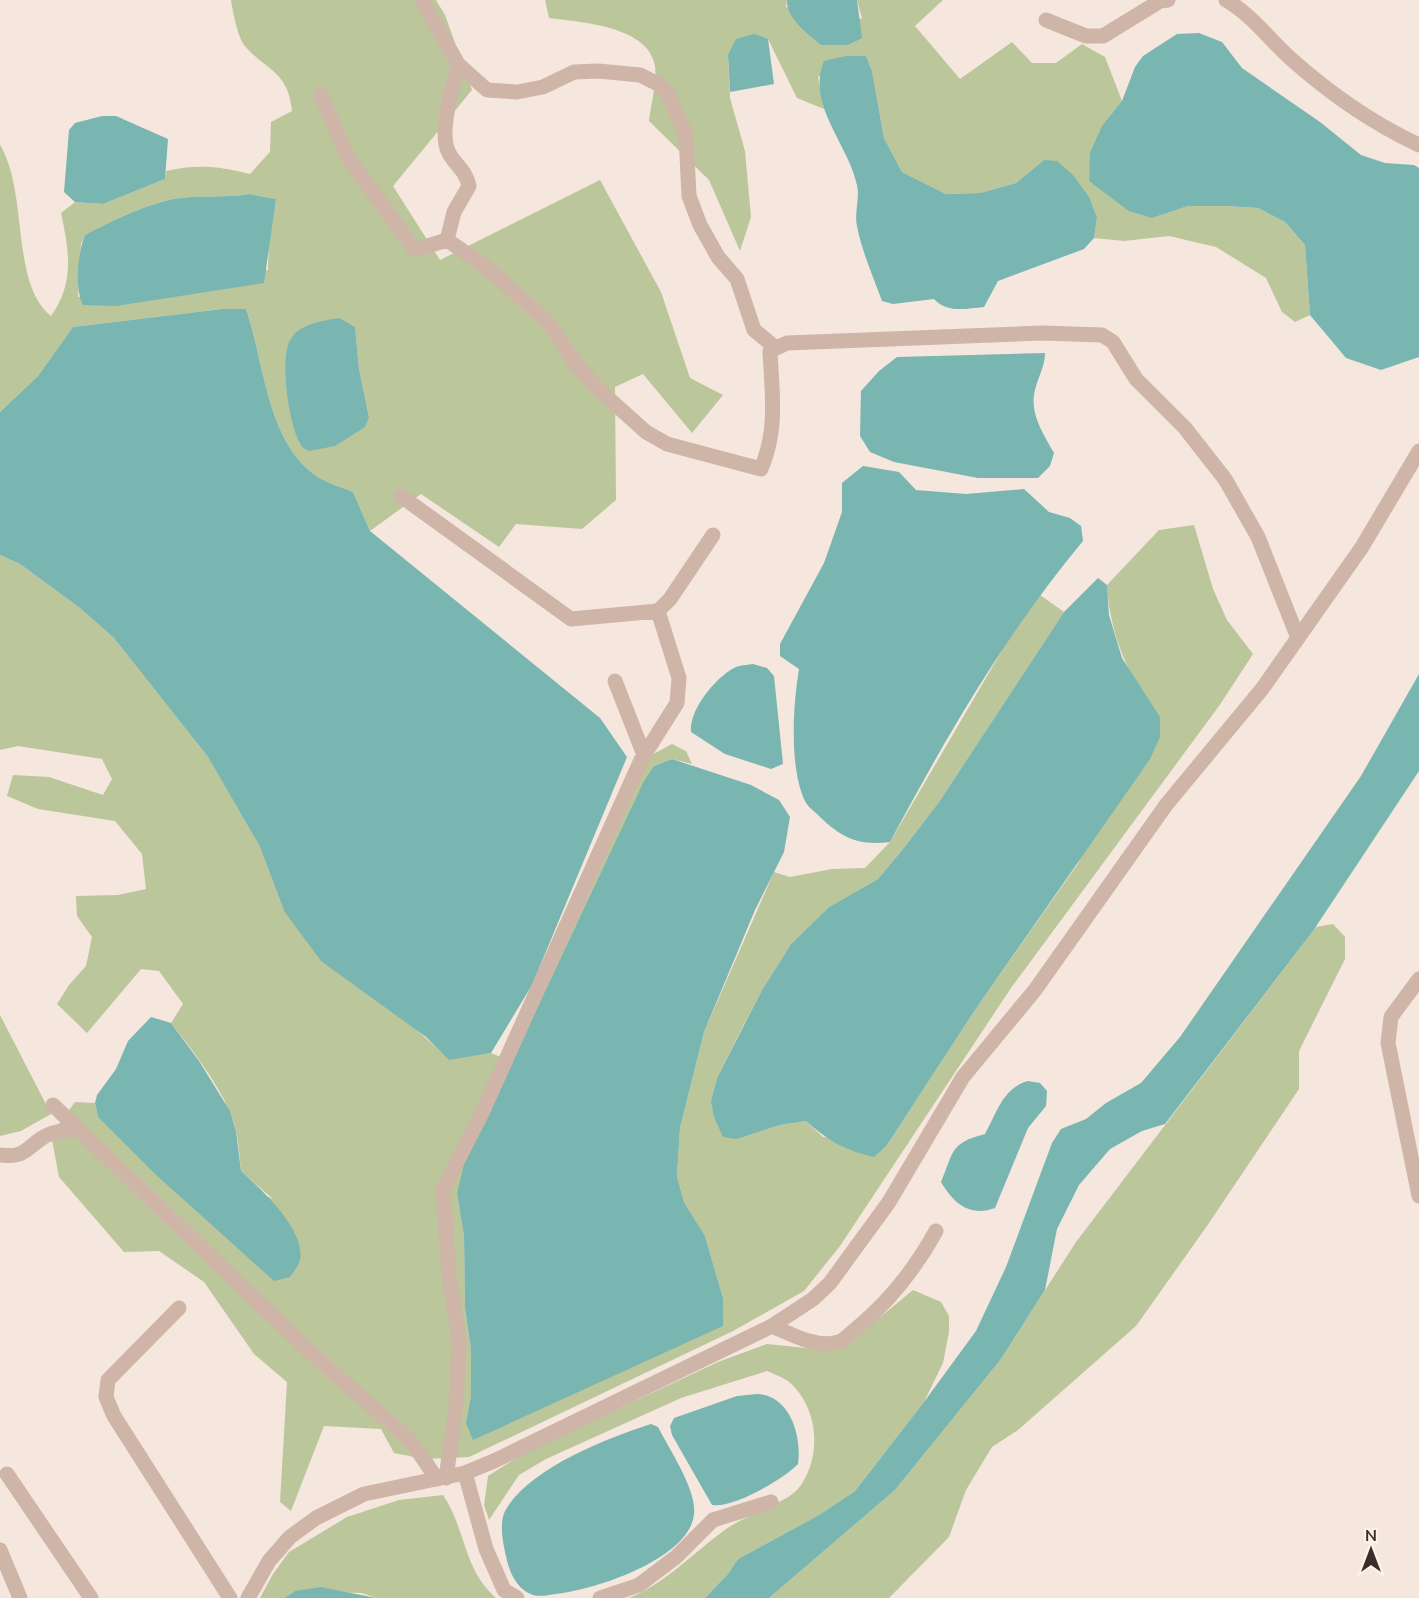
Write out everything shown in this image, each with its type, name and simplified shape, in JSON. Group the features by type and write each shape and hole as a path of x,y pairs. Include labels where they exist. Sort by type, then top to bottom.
{"street":[{"path":"422,0 458,64 487,90 502,92 543,87 574,72 598,71 640,75 660,85 669,96 686,135 690,196 700,225 718,257 737,279 754,330 776,348"},
{"path":"1046,20 1086,36 1103,36 1167,0"},
{"path":"1226,0 1248,13 1289,58 1344,102 1390,132 1419,145"},
{"path":"447,240 454,212 469,186 466,173 448,151 445,134 458,64"},
{"path":"321,95 347,156 415,250 447,240"},
{"path":"447,240 486,267 549,323 575,363 597,388 646,432 667,444 761,469 768,453 774,422 770,351 787,343 943,335 1042,333 1102,335 1113,342 1136,379 1185,429 1225,479 1258,537 1298,638"},
{"path":"248,1598 269,1562 290,1537 316,1518 364,1494 465,1473 772,1326 813,1299 830,1283 888,1202 963,1077 1035,990 1166,805 1262,689 1362,547 1419,451"},
{"path":"401,495 571,619 658,611 670,599 713,535"},
{"path":"442,1479 456,1406 459,1339 450,1275 443,1189 482,1113 644,755 677,703 679,678 658,611"},
{"path":"615,681 644,755"},
{"path":"1419,979 1391,1017 1388,1043 1419,1196"},
{"path":"53,1105 310,1352 411,1441 442,1479"},
{"path":"0,1155 27,1152 43,1138 63,1130 79,1129"},
{"path":"772,1326 802,1339 827,1343 840,1342 896,1293 919,1261 936,1231"},
{"path":"179,1308 108,1380 106,1397 114,1416 230,1598"},
{"path":"465,1473 486,1549 504,1590 518,1598"},
{"path":"7,1474 91,1598"},
{"path":"600,1598 639,1585 676,1557 713,1520 771,1502"},
{"path":"0,1550 20,1598"}],"green space":[{"path":"231,0 436,0 445,15 472,90 393,186 440,260 600,180 661,292 690,378 723,395 692,433 643,374 615,387 616,500 582,529 516,524 499,547 421,494 370,531 353,492 315,475 299,461 286,442 269,399 246,309 222,309 73,327 38,376 0,412 0,145 9,165 14,187 24,260 30,282 38,301 51,316 59,304 67,279 68,253 61,213 75,202 103,204 165,179 166,171 188,167 228,169 250,174 270,152 271,122 292,111 290,97 275,72 244,45 237,30","holes":["249,194 276,199 269,239 268,270 78,297 81,244 85,235 157,203 189,197","326,320 355,328 359,369 369,417 300,445 290,406 291,338 298,331"]},
{"path":"545,0 787,0 786,7 862,19 857,0 943,0 915,26 960,79 1012,42 1032,63 1056,63 1082,44 1105,57 1122,101 1107,121 1094,147 1089,181 1152,218 1188,206 1226,206 1258,208 1285,222 1305,245 1310,315 1295,322 1282,312 1266,278 1216,247 1169,236 1124,241 1094,238 1097,218 1044,160 1016,183 980,193 946,194 902,172 884,138 872,71 866,56 818,77 824,109 797,98 768,39 728,56 730,98 745,151 751,217 740,251 709,180 649,121 655,86 655,66 650,53 640,42 611,28 549,18"},
{"path":"1194,525 1213,589 1227,620 1253,654 1219,706 1011,988 840,1246 804,1291 733,1331 469,1457 425,1459 394,1453 381,1429 324,1426 291,1511 280,1502 287,1382 254,1354 204,1282 159,1251 124,1252 59,1177 51,1135 75,1102 95,1103 98,1117 273,1199 241,1171 233,1119 211,1077 171,1023 183,1004 159,971 141,969 87,1033 57,1004 69,985 86,966 92,937 77,916 76,896 118,895 146,889 142,854 115,821 38,809 7,796 13,775 49,777 103,795 112,779 102,759 18,746 0,750 0,555 20,564 80,608 114,638 208,757 260,847 284,911 449,1059 491,1053 503,1058 648,757 672,744 686,751 692,764 672,759 654,766 457,1194 464,1236 465,1308 471,1350 471,1395 466,1423 723,1298 705,1236 684,1202 677,1177 680,1128 704,1032 774,872 790,877 832,869 865,868 890,842 1007,642 1040,595 1064,612 939,802 878,879 829,907 791,944 762,990 717,1078 711,1101 737,1139 780,1125 806,1121 823,1137 887,1145 975,1010 1077,865 1159,717 1138,687 1122,655 1112,621 1107,585 1159,530"},
{"path":"1333,924 1345,937 1345,959 1299,1051 1299,1089 1207,1226 1136,1326 1018,1430 992,1447 966,1490 949,1537 889,1598 769,1598 895,1490 1001,1359 1076,1242 1316,927"},
{"path":"0,1015 51,1114 21,1131 0,1136"},
{"path":"913,1290 941,1302 949,1316 949,1332 943,1363 924,1402 855,1491 819,1515 738,1559 728,1574 705,1598 629,1598 668,1576 726,1529 792,1494 806,1477 814,1448 814,1433 806,1404 788,1381 767,1371 681,1398 546,1459 519,1475 489,1520 484,1505 488,1476 526,1452 718,1362 767,1344 826,1350 844,1347"},
{"path":"443,1495 451,1508 477,1574 496,1598 376,1598 362,1593 295,1591 284,1598 260,1598 273,1574 289,1552 347,1517 399,1500"}],"water":[{"path":"787,0 857,0 862,38 848,45 821,45 794,19"},
{"path":"1199,33 1222,42 1242,68 1320,122 1361,155 1385,163 1414,165 1419,168 1419,357 1381,370 1346,358 1310,315 1305,245 1285,222 1258,208 1226,206 1188,206 1152,218 1129,211 1089,181 1090,153 1102,126 1122,101 1135,67 1143,56 1177,34"},
{"path":"754,34 768,39 774,84 730,92 728,55 736,39"},
{"path":"846,56 866,56 872,71 884,138 902,172 946,194 980,193 1016,183 1044,160 1057,161 1073,175 1089,197 1097,218 1094,238 1084,249 998,281 984,307 951,308 934,299 893,304 882,301 859,236 856,216 857,185 846,154 830,124 820,93 820,77 824,61"},
{"path":"102,116 116,116 168,139 165,179 103,204 75,202 64,192 69,130 75,123"},
{"path":"249,194 276,199 264,283 116,306 83,305 80,298 78,270 85,235 131,213 169,200"},
{"path":"222,309 246,309 277,422 286,442 299,461 319,478 353,492 370,531 600,718 627,757 532,985 491,1053 449,1060 426,1037 321,961 284,911 260,847 208,757 114,638 80,608 20,564 0,555 0,412 38,376 73,327"},
{"path":"339,318 355,327 359,369 369,417 365,427 335,446 309,451 299,442 289,405 285,373 288,346 292,337 301,329 314,323"},
{"path":"1045,353 1044,364 1035,390 1034,410 1054,453 1050,466 1038,478 978,478 894,462 870,452 860,436 861,391 879,371 897,357"},
{"path":"863,466 899,472 916,490 966,494 1024,489 1049,512 1070,518 1081,526 1083,541 1029,612 979,686 890,842 878,843 858,841 833,829 806,803 796,772 794,754 795,700 799,669 780,656 780,644 824,563 842,512 842,483"},
{"path":"1098,578 1107,585 1109,615 1122,658 1160,717 1160,737 1150,759 975,1010 887,1145 874,1157 837,1144 806,1121 780,1125 737,1139 723,1137 714,1117 711,1101 717,1078 762,990 791,944 829,907 878,879 939,802 1064,612"},
{"path":"753,664 767,668 774,676 783,764 771,769 725,754 691,732 694,714 719,679 734,668"},
{"path":"1419,674 1419,771 1313,931 1165,1124 1142,1131 1110,1149 1079,1185 1057,1229 1045,1290 1001,1359 895,1490 769,1598 705,1598 728,1574 738,1559 819,1515 855,1491 924,1402 976,1331 1006,1267 1052,1143 1061,1129 1086,1119 1106,1103 1141,1083 1180,1037 1361,776"},
{"path":"672,759 751,785 779,800 790,817 784,852 755,910 704,1032 680,1128 677,1177 684,1202 705,1236 723,1298 723,1326 473,1440 466,1423 471,1395 471,1350 465,1308 464,1236 457,1194 464,1164 644,781 654,766"},
{"path":"151,1017 171,1023 199,1061 230,1111 236,1131 241,1171 280,1211 296,1236 300,1248 300,1260 290,1277 274,1281 154,1173 98,1117 95,1103 97,1095 116,1069 128,1041"},
{"path":"1028,1081 1040,1083 1047,1091 1046,1106 1028,1128 995,1208 970,1210 951,1197 941,1182 951,1156 965,1141 985,1134 997,1109 1007,1095 1019,1084"},
{"path":"757,1394 778,1401 786,1409 798,1441 798,1464 757,1492 732,1502 712,1505 672,1435 670,1426 674,1418 737,1396"},
{"path":"651,1424 658,1427 691,1493 694,1514 688,1530 676,1545 659,1558 615,1579 573,1591 538,1596 527,1593 518,1585 509,1568 502,1534 505,1511 516,1496 531,1482 570,1457"},
{"path":"321,1587 376,1598 284,1598 295,1591"}]}
